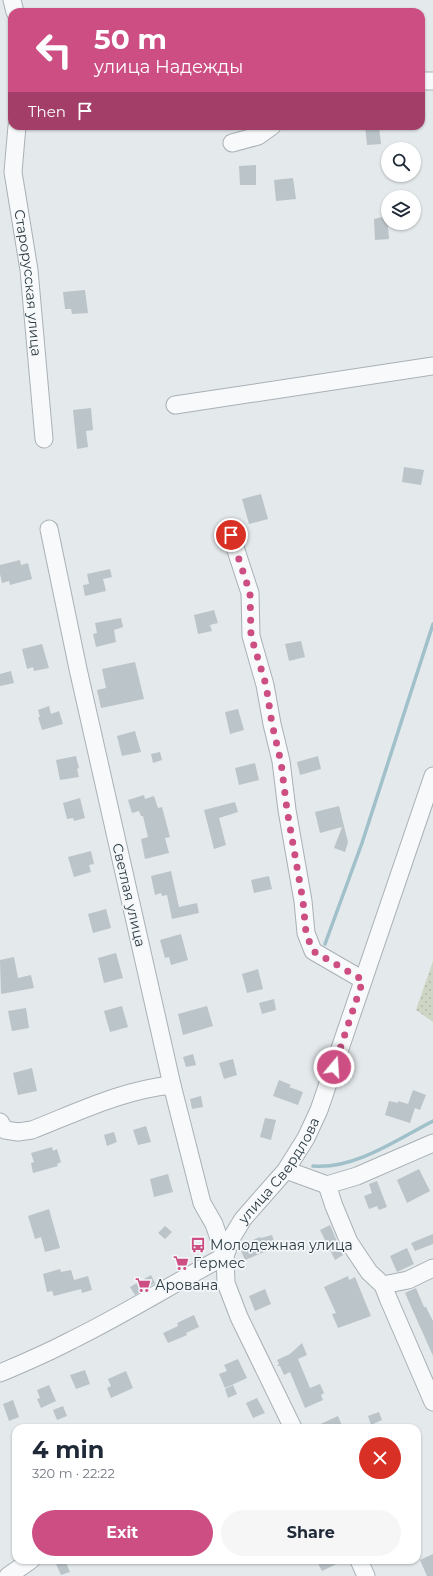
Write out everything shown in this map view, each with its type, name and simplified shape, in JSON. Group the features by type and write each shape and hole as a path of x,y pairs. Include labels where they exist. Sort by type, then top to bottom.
{"street":[{"name":"Старорусская улица","path":"15,130 6,173 29,270 44,439"},
{"path":"232,143 258,136 266,130"},
{"path":"176,405 433,366"},
{"name":"Светлая улица","path":"49,529 78,669 172,1085 202,1203 214,1224 226,1256"},
{"path":"231,535 250,593 251,636 266,685 272,724 281,762 287,810 303,901 306,933 313,951 363,980"},
{"name":"улица Свердлова","path":"289,1424 239,1317 226,1283 226,1256 232,1237 243,1220 286,1170 306,1138 319,1110 433,776"},
{"path":"3,1126 18,1132 32,1130 117,1096 149,1088 172,1085"},
{"path":"286,1170 327,1186 357,1176 433,1143"},
{"path":"327,1186 349,1242 369,1272 383,1285 433,1402"},
{"path":"0,1374 73,1340 134,1307 186,1276 226,1256"},
{"path":"383,1285 408,1280 433,1268"},
{"path":"8,1576 25,1564"}],"green space":[{"path":"433,961 433,1022 416,1010"}],"building":[{"path":"365,130 379,130 381,144 367,145"},
{"path":"256,165 256,185 240,185 239,166"},
{"path":"293,178 296,199 276,201 274,180"},
{"path":"381,217 381,230 388,230 389,239 375,240 374,219"},
{"path":"85,290 88,313 72,314 71,309 65,309 63,292"},
{"path":"91,408 93,430 86,431 88,447 77,449 73,410"},
{"path":"404,467 424,470 421,485 402,482"},
{"path":"261,494 268,519 249,524 242,499"},
{"path":"20,560 21,565 28,563 32,579 10,585 9,581 2,583 0,565"},
{"path":"110,569 112,577 103,579 106,591 85,596 83,585 89,584 87,574"},
{"path":"214,610 218,623 210,625 212,631 198,634 194,615"},
{"path":"121,618 123,627 114,630 116,642 96,647 93,634 97,633 95,623"},
{"path":"301,641 305,657 289,661 285,644"},
{"path":"42,644 49,668 34,671 33,667 27,669 22,649"},
{"path":"135,662 144,699 101,708 97,690 106,688 102,669"},
{"path":"11,671 14,683 0,686 0,674"},
{"path":"49,706 51,714 59,711 63,724 42,730 38,717 40,717 38,710"},
{"path":"238,709 244,730 230,734 225,712"},
{"path":"135,731 141,752 122,756 117,736"},
{"path":"160,752 162,760 153,763 151,754"},
{"path":"76,756 79,768 77,769 79,777 60,780 56,760"},
{"path":"318,756 321,769 300,775 297,762"},
{"path":"255,763 259,780 239,785 235,768"},
{"path":"144,795 145,799 154,796 158,808 162,807 170,837 165,838 169,853 145,859 141,839 148,837 143,816 141,816 139,811 132,813 128,800"},
{"path":"80,798 85,818 74,821 73,818 67,819 63,803"},
{"path":"235,802 238,812 219,818 226,845 214,849 204,810"},
{"path":"339,806 348,842 345,852 334,848 342,827 320,833 315,812"},
{"path":"91,851 94,864 89,865 91,872 74,877 68,857"},
{"path":"171,871 179,907 197,903 199,913 172,919 167,895 162,896 161,893 155,895 151,876"},
{"path":"269,876 272,889 254,893 251,880"},
{"path":"106,909 111,928 93,933 88,914"},
{"path":"181,934 188,960 171,965 169,957 165,958 160,940"},
{"path":"116,953 123,978 104,983 98,958"},
{"path":"14,957 18,978 31,975 34,988 1,994 0,960"},
{"path":"258,969 263,989 247,993 242,974"},
{"path":"274,999 276,1010 262,1014 259,1003"},
{"path":"122,1006 128,1027 110,1032 104,1011"},
{"path":"207,1006 213,1026 183,1035 178,1014"},
{"path":"26,1008 29,1028 12,1031 8,1011"},
{"path":"193,1054 196,1065 186,1067 183,1057"},
{"path":"233,1059 237,1075 224,1079 219,1063"},
{"path":"32,1068 37,1091 18,1095 13,1073"},
{"path":"279,1080 291,1085 289,1087 303,1092 298,1105 273,1096"},
{"path":"413,1090 426,1095 420,1110 415,1108 410,1123 385,1115 389,1101 398,1103 398,1101 408,1104"},
{"path":"201,1096 203,1107 192,1109 190,1099"},
{"path":"265,1118 276,1120 271,1140 260,1137"},
{"path":"146,1126 151,1142 138,1145 133,1130"},
{"path":"114,1132 117,1142 107,1146 104,1135"},
{"path":"52,1147 53,1151 57,1149 61,1162 57,1164 58,1166 33,1173 31,1163 34,1162 31,1153"},
{"path":"419,1169 430,1191 407,1203 397,1180"},
{"path":"168,1174 173,1192 154,1197 150,1179"},
{"path":"377,1181 387,1207 379,1210 377,1206 369,1209 364,1196 372,1193 369,1184"},
{"path":"49,1209 60,1248 45,1252 41,1237 35,1239 28,1216"},
{"path":"330,1225 343,1255 335,1260 320,1230"},
{"path":"165,1226 172,1232 165,1239 158,1233"},
{"path":"433,1234 433,1244 415,1251 411,1243"},
{"path":"272,1235 276,1247 245,1260 239,1246 260,1237"},
{"path":"407,1248 414,1264 397,1272 390,1256"},
{"path":"60,1269 61,1272 71,1270 74,1280 88,1276 92,1290 82,1293 81,1289 54,1296 52,1291 47,1292 43,1274"},
{"name":"Арована","path":"151,1275 155,1283 135,1295 130,1287"},
{"path":"348,1276 349,1280 355,1277 371,1316 338,1328 332,1314 336,1313 324,1287"},
{"path":"416,1288 424,1307 426,1307 433,1321 433,1356 405,1293"},
{"path":"265,1289 271,1304 255,1311 249,1296"},
{"path":"194,1315 199,1327 186,1333 187,1335 168,1343 163,1333 178,1326 177,1323"},
{"path":"302,1343 307,1355 298,1359 310,1388 320,1384 324,1393 321,1395 323,1400 305,1408 290,1372 284,1375 280,1366 277,1366 279,1364 277,1360 290,1354"},
{"path":"238,1359 247,1378 225,1388 219,1374 227,1371 224,1365"},
{"path":"85,1370 90,1384 76,1389 70,1375"},
{"path":"126,1371 133,1388 111,1398 107,1388 111,1386 108,1379"},
{"path":"49,1385 56,1401 41,1408 37,1399 40,1398 37,1390"},
{"path":"233,1385 237,1394 228,1398 225,1389"},
{"path":"257,1398 265,1413 253,1418 246,1403"},
{"path":"13,1400 19,1417 9,1421 3,1404"},
{"path":"63,1406 67,1416 57,1420 53,1410"},
{"path":"379,1412 382,1420 371,1424 368,1416"},
{"path":"338,1416 341,1424 321,1424"},
{"path":"433,1554 433,1576 427,1576 421,1560"},
{"path":"56,1564 67,1564 70,1572 61,1575"},
{"path":"318,1564 337,1564 322,1571"}],"waterway":[{"path":"325,944 362,843 433,624"},
{"path":"313,1166 328,1166 360,1158 375,1152 433,1121"}],"place":[{"name":"Молодежная улица","path":"198,1245"},
{"name":"Гермес","path":"181,1263"},
{"name":"Арована","path":"143,1285"}],"route":[{"path":"231,535 250,593 251,636 266,685 272,724 281,762 287,810 303,901 306,933 313,951 363,980 334,1067"}]}
